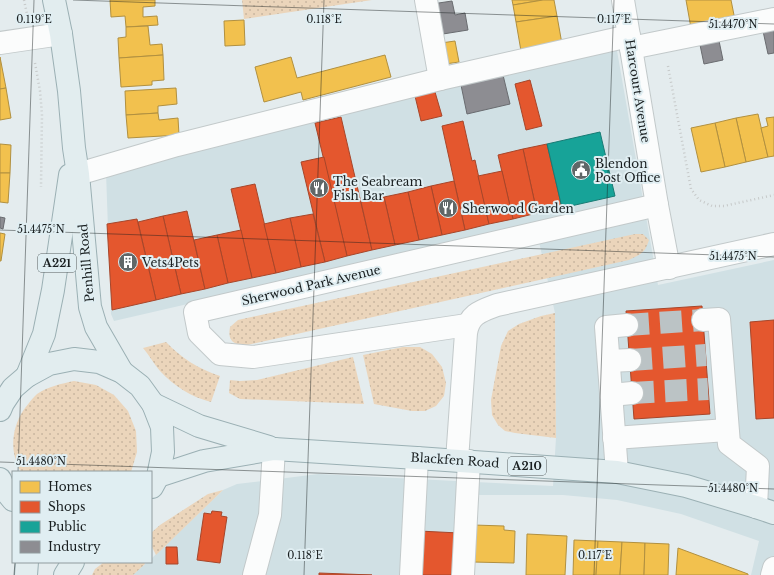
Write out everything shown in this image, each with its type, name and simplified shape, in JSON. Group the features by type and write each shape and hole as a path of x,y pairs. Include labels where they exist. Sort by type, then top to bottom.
{"main road":[{"name":"Penhill Road","path":"54,0 61,34 69,91 90,307 96,327 122,372"},
{"name":"Penhill Road","path":"27,376 44,334 53,290 74,148"},
{"name":"Penhill Road","path":"1,406 13,388 27,376 49,364 74,359 99,362 122,372 140,386 153,404 162,427 163,452 154,482"},
{"name":"Blackfen Road","path":"153,404 199,426 274,449"},
{"name":"Blackfen Road","path":"154,482 204,461 274,449 617,472 686,486 765,510"},
{"path":"26,575 27,563"},
{"path":"65,575 72,563"}],"street":[{"path":"426,0 440,79"},
{"name":"Harcourt Avenue","path":"623,0 657,205"},
{"path":"78,174 177,145 440,79 630,42 663,42 774,19"},
{"path":"0,43 61,34"},
{"path":"657,205 669,268"},
{"name":"Sherwood Park Avenue","path":"467,325 253,357 220,354 199,333 195,312 657,205"},
{"path":"463,575 464,356 467,325 474,316 497,305 774,244"},
{"path":"703,320 719,319 714,355 716,388 727,430 729,444 758,466 765,510"},
{"path":"617,472 614,438 622,394 619,361 606,327 628,325"},
{"path":"614,438 727,430"},
{"path":"254,575 270,515 274,449"},
{"path":"411,575 418,458"},
{"path":"772,575 774,568"}],"path":[{"path":"24,0 40,91 42,114 41,188"},
{"path":"663,42 690,189 699,200 712,206 724,206 774,195"}],"shaded area":[{"path":"242,0 372,0 244,19"},
{"path":"616,45 658,285 774,260 774,575 751,575 759,541 681,514 617,500 563,495 476,495 470,575 133,575 146,563 152,563 152,558 223,490 237,484 318,474 553,486 556,438 555,313 535,224 114,321 111,314 106,172"},
{"path":"635,234 643,234 649,240 642,253 629,260 243,346 233,342 230,337 230,327 238,320"},
{"path":"555,313 556,438 505,431 498,425 492,415 491,400 501,346 508,331 519,324 541,316"},
{"path":"166,342 191,362 220,376 211,402 190,394 171,381 160,371 143,348"},
{"path":"403,347 420,347 432,354 442,367 446,383 444,396 436,406 425,411 412,411 374,404 363,355"},
{"path":"353,357 364,404 240,399 229,393 230,380 257,380"},
{"path":"74,381 96,385 114,395 128,411 136,431 137,452 131,471 21,471 14,455 13,446 19,419 23,411 37,394 55,386"},
{"path":"223,490 156,555 152,547 152,532 160,525 208,494"},
{"path":"103,563 145,564 133,575 92,575 95,569"}],"building: Homes":[{"path":"110,0 155,0 155,6 143,7 143,17 157,16 158,25 126,27 125,16 111,17"},
{"path":"512,0 543,0 513,5"},
{"path":"543,0 554,0 557,16 516,22 513,5"},
{"path":"686,0 731,0 735,20 691,28"},
{"path":"557,16 562,44 521,51 516,22"},
{"path":"244,20 245,45 225,46 224,21"},
{"path":"148,26 150,45 162,44 163,55 119,58 118,38 126,37 126,27"},
{"path":"455,41 459,62 445,64 441,43"},
{"path":"163,55 164,80 152,81 152,85 121,87 119,58"},
{"path":"385,55 391,77 303,100 301,92 264,102 255,67 291,57 297,78"},
{"path":"0,57 6,88 0,89"},
{"path":"6,88 11,118 0,120 0,89"},
{"path":"176,88 177,104 158,106 158,113 126,115 125,91"},
{"path":"158,113 159,120 178,118 179,135 128,138 126,115"},
{"path":"758,114 768,157 746,162 736,118"},
{"path":"774,117 774,156 768,157 761,128 768,126 766,118"},
{"path":"736,118 746,162 725,167 715,123"},
{"path":"715,123 725,167 701,172 691,128"},
{"path":"0,144 11,145 10,173 0,173"},
{"path":"0,173 10,173 8,203 0,202"},
{"path":"0,233 5,234 1,261 0,261"},
{"path":"474,525 504,526 504,530 515,531 514,563 473,562"},
{"path":"527,534 567,536 565,575 526,575"},
{"path":"574,540 598,541 596,575 573,575"},
{"path":"598,541 622,542 620,575 596,575"},
{"path":"622,542 645,543 644,575 620,575"},
{"path":"645,543 669,544 668,575 644,575"},
{"path":"678,548 748,574 748,575 676,575"}],"building: Shops":[{"path":"530,80 542,126 526,130 515,84"},
{"path":"435,92 442,116 421,121 415,96"},
{"path":"341,117 372,250 347,256 315,123"},
{"path":"463,121 472,161 475,160 489,224 465,230 442,126"},
{"path":"547,144 562,208 537,213 523,149"},
{"path":"523,149 537,213 513,219 498,155"},
{"name":"The Seabream Fish Bar","path":"324,157 347,256 325,262 301,162"},
{"path":"502,171 513,219 489,224 478,176"},
{"name":"Sherwood Garden","path":"454,181 465,230 442,235 431,186"},
{"path":"255,184 276,273 252,278 231,189"},
{"path":"431,186 442,235 419,240 408,192"},
{"path":"408,192 419,240 395,245 384,197"},
{"path":"384,197 395,245 372,250 361,202"},
{"path":"187,211 205,289 181,294 163,216"},
{"path":"313,214 325,262 301,267 290,218"},
{"path":"163,216 181,294 156,300 138,222"},
{"path":"290,218 301,267 276,273 264,224"},
{"name":"Vets4Pets","path":"137,219 156,300 112,310 107,224"},
{"path":"241,230 252,278 228,283 217,235"},
{"path":"217,235 228,283 205,289 194,240"},
{"path":"702,306 710,414 634,419 626,311"},
{"path":"774,320 774,418 756,419 750,322"},
{"path":"212,511 222,512 221,516 227,517 220,563 197,560 204,513 211,514"},
{"path":"419,531 459,533 457,575 417,575"},
{"path":"166,547 177,547 178,564 166,564"},
{"path":"319,573 372,575 319,575"}],"building: Public":[{"name":"Blendon Post Office","path":"600,132 615,196 562,208 547,144"}],"building: Industry":[{"path":"452,1 455,15 465,13 468,30 443,34 432,4"},
{"path":"774,28 774,53 768,54 763,31"},
{"path":"718,36 723,60 704,64 699,40"},
{"path":"503,75 510,104 467,114 461,85"},
{"path":"0,217 5,218 3,229 0,228"}],"tunnel":[{"path":"627,325 703,320"},
{"path":"630,360 706,355"},
{"path":"632,393 708,389"}],"place":[{"name":"Blendon Post Office","path":"581,170"},
{"name":"The Seabream Fish Bar","path":"319,188"},
{"name":"Sherwood Garden","path":"448,208"},
{"name":"Vets4Pets","path":"128,262"}]}
